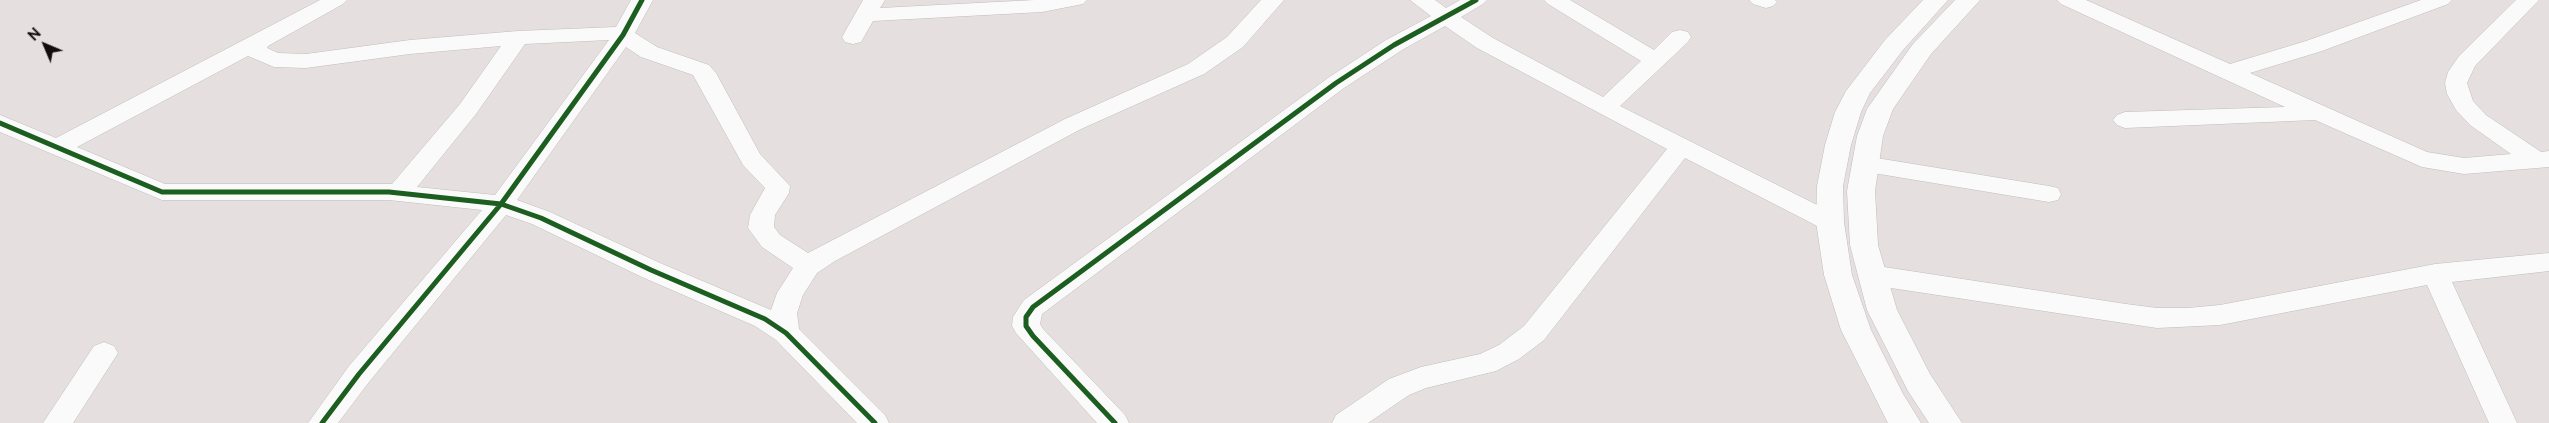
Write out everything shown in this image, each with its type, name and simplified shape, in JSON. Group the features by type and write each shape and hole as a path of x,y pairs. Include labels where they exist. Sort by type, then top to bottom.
{"main road":[{"path":"1946,423 1919,382 1882,310 1864,245 1861,216 1864,164 1874,122 1889,94 1922,49 1947,6"},
{"path":"1905,423 1891,402 1856,330 1838,275 1830,222 1830,186 1838,145 1848,112 1876,66 1947,6"}],"street":[{"path":"57,147 336,0"},
{"path":"322,423 501,204 623,35 642,0"},
{"path":"853,37 869,7 1042,6 1076,0"},
{"path":"786,333 784,313 790,293 808,266 826,254 970,181 1072,124 1196,69 1235,42 1273,0"},
{"path":"1421,0 1485,43 1605,108 1830,222"},
{"path":"1115,423 1032,336 1026,326 1026,317 1033,307 1336,83 1394,45 1476,0"},
{"path":"1555,0 1655,60"},
{"path":"2068,0 2399,150 2442,164 2487,165 2542,160"},
{"path":"2229,72 2314,46 2441,0"},
{"path":"2528,0 2466,61 2459,72 2456,83 2458,94 2464,105 2478,120 2542,160"},
{"path":"258,42 255,51 274,60 290,62 410,47 518,38 609,33 623,35 649,52 701,70 708,78 751,159 778,186 777,193 763,216 761,228 771,241 808,266"},
{"path":"1605,108 1680,37"},
{"path":"398,193 468,109 518,38"},
{"path":"2125,120 2317,112"},
{"path":"0,123 162,192 398,193 501,204 541,218 651,270 765,319 786,333 875,423"},
{"path":"1346,423 1399,387 1421,378 1486,363 1509,352 1534,333 1681,147"},
{"path":"1864,164 2049,194"},
{"path":"1871,275 2126,314 2157,318 2188,318 2220,315 2435,274 2549,262"},
{"path":"2435,274 2456,315 2503,423"},
{"path":"57,423 104,353"}],"cycle path":[{"path":"0,123 162,192 389,192 501,204 623,35 642,0"},
{"path":"1115,423 1033,336 1026,326 1026,317 1033,307 1336,83 1394,45 1476,0"},
{"path":"322,423 359,374 501,204 541,218 651,270 765,319 786,333 875,423"}]}
